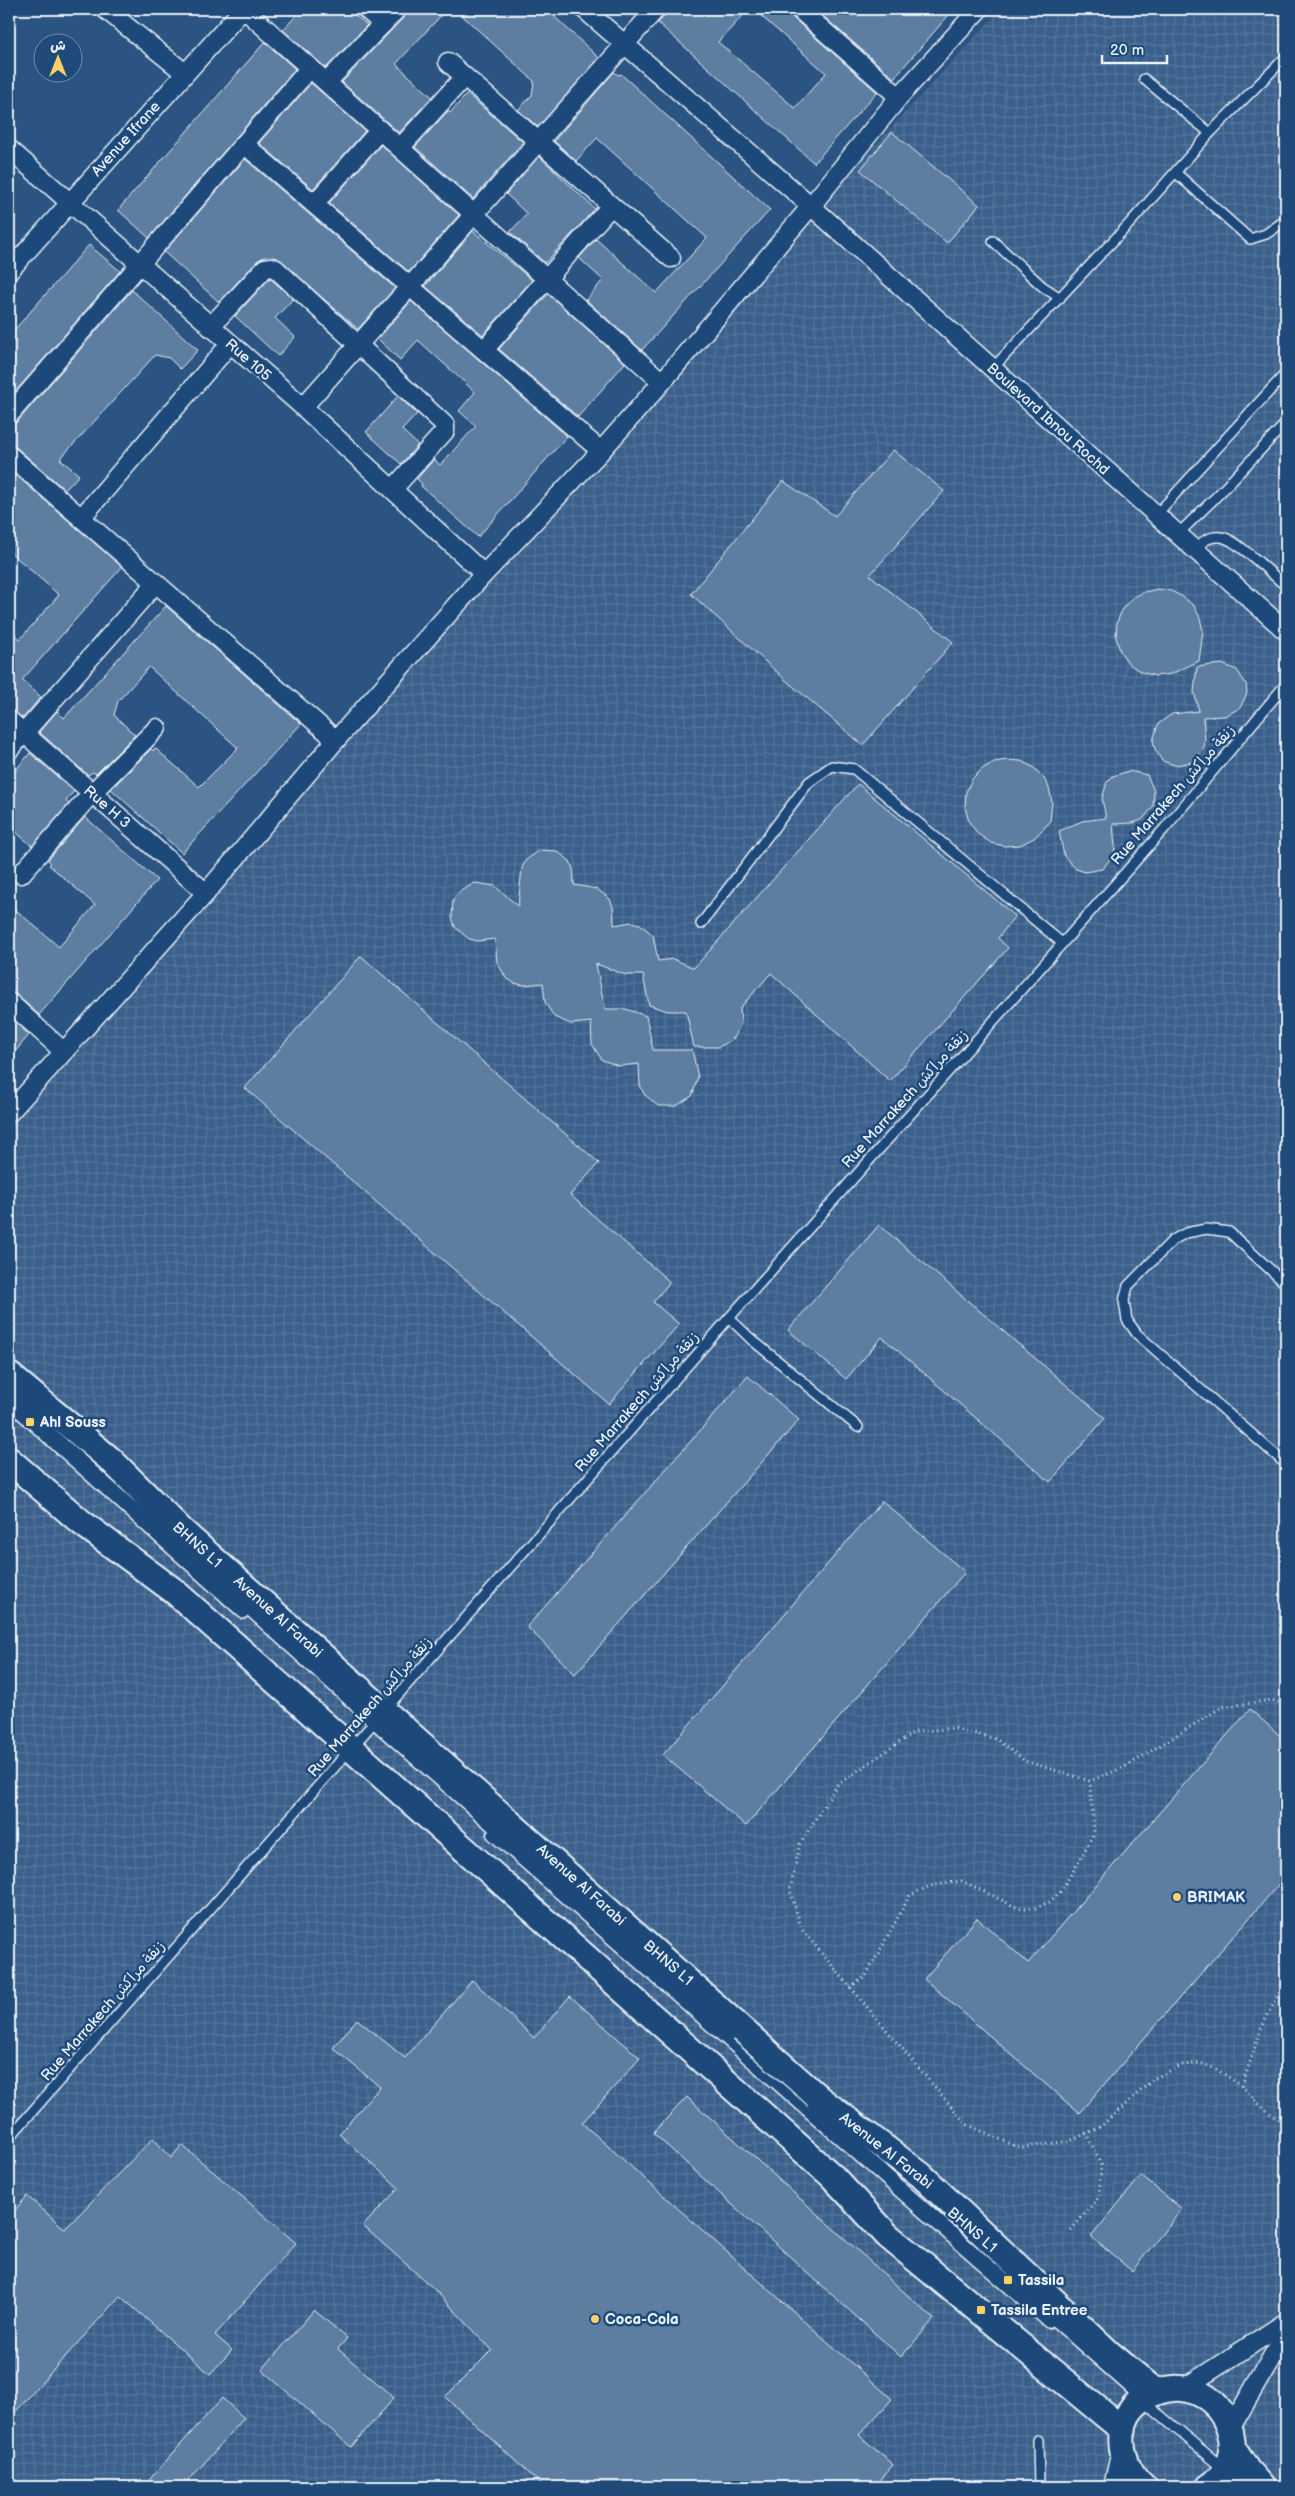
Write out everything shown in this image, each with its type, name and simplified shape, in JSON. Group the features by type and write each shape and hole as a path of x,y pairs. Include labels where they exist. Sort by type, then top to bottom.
{"street":[{"path":"105,9 185,73"},
{"path":"244,9 662,382"},
{"name":"Avenue Ifrane","path":"9,271 244,9"},
{"path":"366,9 383,24"},
{"path":"326,82 397,9"},
{"name":"Boulevard Ibnou Rochd","path":"584,9 811,206 1286,631"},
{"path":"303,407 656,9"},
{"path":"799,9 899,97"},
{"path":"9,1113 206,893 336,740 484,574 601,451 662,382 811,206 899,97 979,9"},
{"path":"448,62 671,258"},
{"path":"9,414 310,68"},
{"path":"400,148 464,76"},
{"path":"314,204 380,130"},
{"path":"244,144 601,451"},
{"name":"Rue 105","path":"9,149 303,407 484,574"},
{"path":"484,350 611,206"},
{"path":"210,327 265,268 272,267 431,410 446,426 445,431 393,489"},
{"path":"80,518 230,344"},
{"path":"9,455 336,740"},
{"path":"9,750 156,584"},
{"name":"Rue H 3","path":"9,720 206,893"},
{"path":"21,874 92,793 157,728"},
{"path":"9,1002 63,1051"},
{"name":"Avenue Al Farabi","path":"9,1375 112,1461 376,1721 820,2098 921,2176 1109,2352 1146,2398"},
{"path":"9,1460 82,1523 174,1591 826,2171 888,2236 1122,2438 1125,2464 1134,2478 1144,2487"},
{"path":"1113,2487 1122,2438 1130,2414 1146,2398 1184,2388 1286,2322"},
{"path":"1226,2466 1286,2333"},
{"path":"1184,2388 1205,2396 1215,2403 1223,2414 1226,2466"},
{"path":"1226,2466 1247,2470 1262,2487"}],"lane":[{"path":"992,369 1176,173 1210,133 1286,57"},
{"path":"1144,79 1210,133"},
{"path":"1176,173 1250,239 1266,234 1286,220"},
{"path":"993,240 1042,286 1060,298"},
{"path":"1156,515 1286,372"},
{"path":"1178,534 1216,498 1286,423"},
{"path":"1195,549 1213,537 1228,538 1286,586"},
{"name":"Rue Marrakech زنقة مراكش","path":"9,2138 729,1318 1165,828 1286,684"},
{"path":"701,924 809,782 832,766 854,768 1062,943"},
{"path":"1286,1284 1229,1232 1206,1229 1186,1233 1173,1240 1128,1286 1124,1301 1127,1320 1137,1334 1286,1464"},
{"path":"729,1318 751,1339 858,1427"},
{"name":"BHNS L1","path":"9,1394 376,1721"},
{"name":"BHNS L1","path":"9,1404 376,1721"},
{"path":"1146,2398 1226,2466 1246,2487"},
{"path":"1038,2440 1039,2487"}],"path":[{"path":"1286,1705 1272,1700 1222,1707 1127,1766 1090,1781 1025,1761 996,1739 954,1728 914,1732 837,1785 800,1844 790,1890 802,1930 966,2124 1020,2148 1070,2141 1100,2127 1156,2078 1182,2065 1200,2063 1216,2069 1242,2086 1259,2104 1286,2126"},
{"path":"850,1987 866,1976 910,1895 930,1886 962,1881 1018,1908 1035,1908 1049,1902 1060,1892 1078,1865 1094,1833 1090,1781"},
{"path":"1242,2086 1260,2029 1286,1979"},
{"path":"1071,2230 1098,2196 1101,2165 1086,2133"}],"shaded area":[{"path":"1001,9 1286,9 1286,2487 9,2487 9,1122 804,222"}],"building":[{"path":"302,9 347,9 367,25 326,68 283,30"},
{"path":"409,9 447,9 396,64 432,97 399,133 342,82 405,16"},
{"path":"455,9 546,9 599,58 538,127 518,110 532,95 534,81"},
{"path":"666,9 749,9 718,42 795,108 826,73 753,9 789,9 792,17 877,92 814,163 658,23 664,16"},
{"path":"815,9 954,9 894,78"},
{"path":"265,42 295,69 149,238 118,210"},
{"path":"614,72 618,75 621,74 770,210 642,350 586,300 603,280 579,258 596,239 656,293 707,238 597,138 576,161 554,141"},
{"path":"311,83 365,131 313,189 259,143"},
{"path":"467,94 523,142 473,199 415,147 448,111 450,113"},
{"path":"892,132 979,205 947,243 860,170"},
{"path":"381,145 459,215 409,272 329,203"},
{"path":"539,156 595,209 545,263 510,232 527,214 506,194"},
{"path":"245,159 395,288 358,329 277,258 264,257 257,261 219,302 164,252"},
{"path":"473,231 532,280 483,335 425,286"},
{"path":"89,245 120,271 9,399 9,336"},
{"path":"270,278 293,299 275,318 295,337 278,356 235,316"},
{"path":"132,290 198,350 180,369 169,358 155,355 60,459 79,475 65,490 16,447 9,445 9,425 17,422"},
{"path":"548,294 625,363 578,417 499,349"},
{"path":"411,301 567,436 478,537 421,486 422,484 417,479 434,459 440,465 476,426 459,411 475,392 418,340 400,360 378,339"},
{"path":"398,396 417,414 402,430 418,445 401,464 366,432"},
{"path":"893,450 944,491 870,575 953,642 863,745 788,682 691,594 783,481 835,516"},
{"path":"9,469 122,567 22,680 41,697 23,718 9,710 9,629 20,639 59,595 9,551"},
{"path":"1158,589 1171,591 1183,597 1194,606 1200,618 1203,631 1199,661 1171,674 1156,676 1141,672 1129,664 1120,651 1116,637 1117,622 1123,608 1132,598 1144,592"},
{"path":"166,606 301,724 182,853 111,789 151,749 153,751 155,748 199,787 238,748 149,667 118,701 114,715 135,735 96,774 93,772 88,775 39,732 57,711 64,718"},
{"path":"1222,664 1237,670 1246,684 1247,693 1240,708 1225,716 1203,717 1205,741 1203,750 1192,762 1175,765 1162,761 1153,741 1158,724 1172,714 1199,711 1194,692 1197,667"},
{"path":"30,753 74,791 66,801 69,804 32,846 9,826 9,778"},
{"path":"1007,760 1021,761 1033,767 1043,777 1049,788 1052,802 1050,822 1034,838 1020,845 1005,846 991,843 978,834 969,822 965,807 966,792 972,779 982,769 994,762"},
{"path":"1129,771 1147,775 1154,791 1153,807 1142,820 1133,823 1113,824 1115,848 1113,856 1102,869 1085,872 1076,869 1064,856 1059,831 1082,821 1106,818 1102,799 1107,782 1113,776"},
{"path":"858,784 1015,916 998,938 1008,948 890,1081 771,973 740,1008 741,1023 734,1038 719,1047 694,1047 686,1011 668,1011 649,1005 643,975 626,975 596,964 605,1009 626,1009 646,1016 653,1050 692,1050 698,1077 692,1096 676,1106 658,1106 644,1094 640,1085 639,1064 619,1066 602,1060 592,1044 591,1022 571,1024 554,1017 545,1002 543,983 523,985 514,983 506,978 497,962 495,939 478,941 469,939 455,927 452,918 453,900 459,892 475,883 495,886 518,906 522,868 526,860 540,850 557,851 570,861 573,869 574,885 597,889 610,899 613,907 614,925 632,922 640,924 653,935 658,961 673,959 694,968"},
{"path":"85,817 157,880 39,1015 16,994 9,992 9,904 59,947 95,905 49,865 51,863 48,860"},
{"path":"361,956 599,1163 570,1195 670,1282 653,1302 679,1324 609,1404 245,1088"},
{"path":"9,1016 29,1035 9,1059"},
{"path":"879,1225 1105,1418 1050,1482 882,1337 846,1379 788,1330"},
{"path":"748,1376 799,1420 575,1674 527,1627"},
{"path":"882,1501 965,1572 746,1826 663,1755"},
{"name":"BRIMAK","path":"1250,1709 1286,1741 1286,1876 1079,2113 924,1979 977,1918 1028,1963"},
{"path":"472,1980 534,2038 570,1996 640,2058 582,2123 892,2399 859,2435 893,2465 873,2487 544,2487 445,2397 492,2350 433,2288 363,2226 399,2188 339,2134 380,2087 333,2048 357,2019 405,2058"},
{"path":"687,2097 934,2319 901,2357 653,2133"},
{"path":"153,2138 171,2158 182,2145 296,2243 215,2335 232,2350 210,2374 120,2296 9,2419 9,2217 27,2196 65,2229"},
{"path":"1141,2176 1182,2209 1132,2271 1091,2237"},
{"path":"314,2310 347,2338 338,2349 394,2398 351,2447 262,2370"},
{"path":"222,2398 244,2418 183,2487 143,2487"}],"place":[{"name":"Ahl Souss","path":"30,1422"},
{"name":"BRIMAK","path":"1177,1897"},
{"name":"Tassila","path":"1008,2280"},
{"name":"Tassila Entree","path":"981,2310"},
{"name":"Coca-Cola","path":"595,2319"}]}
